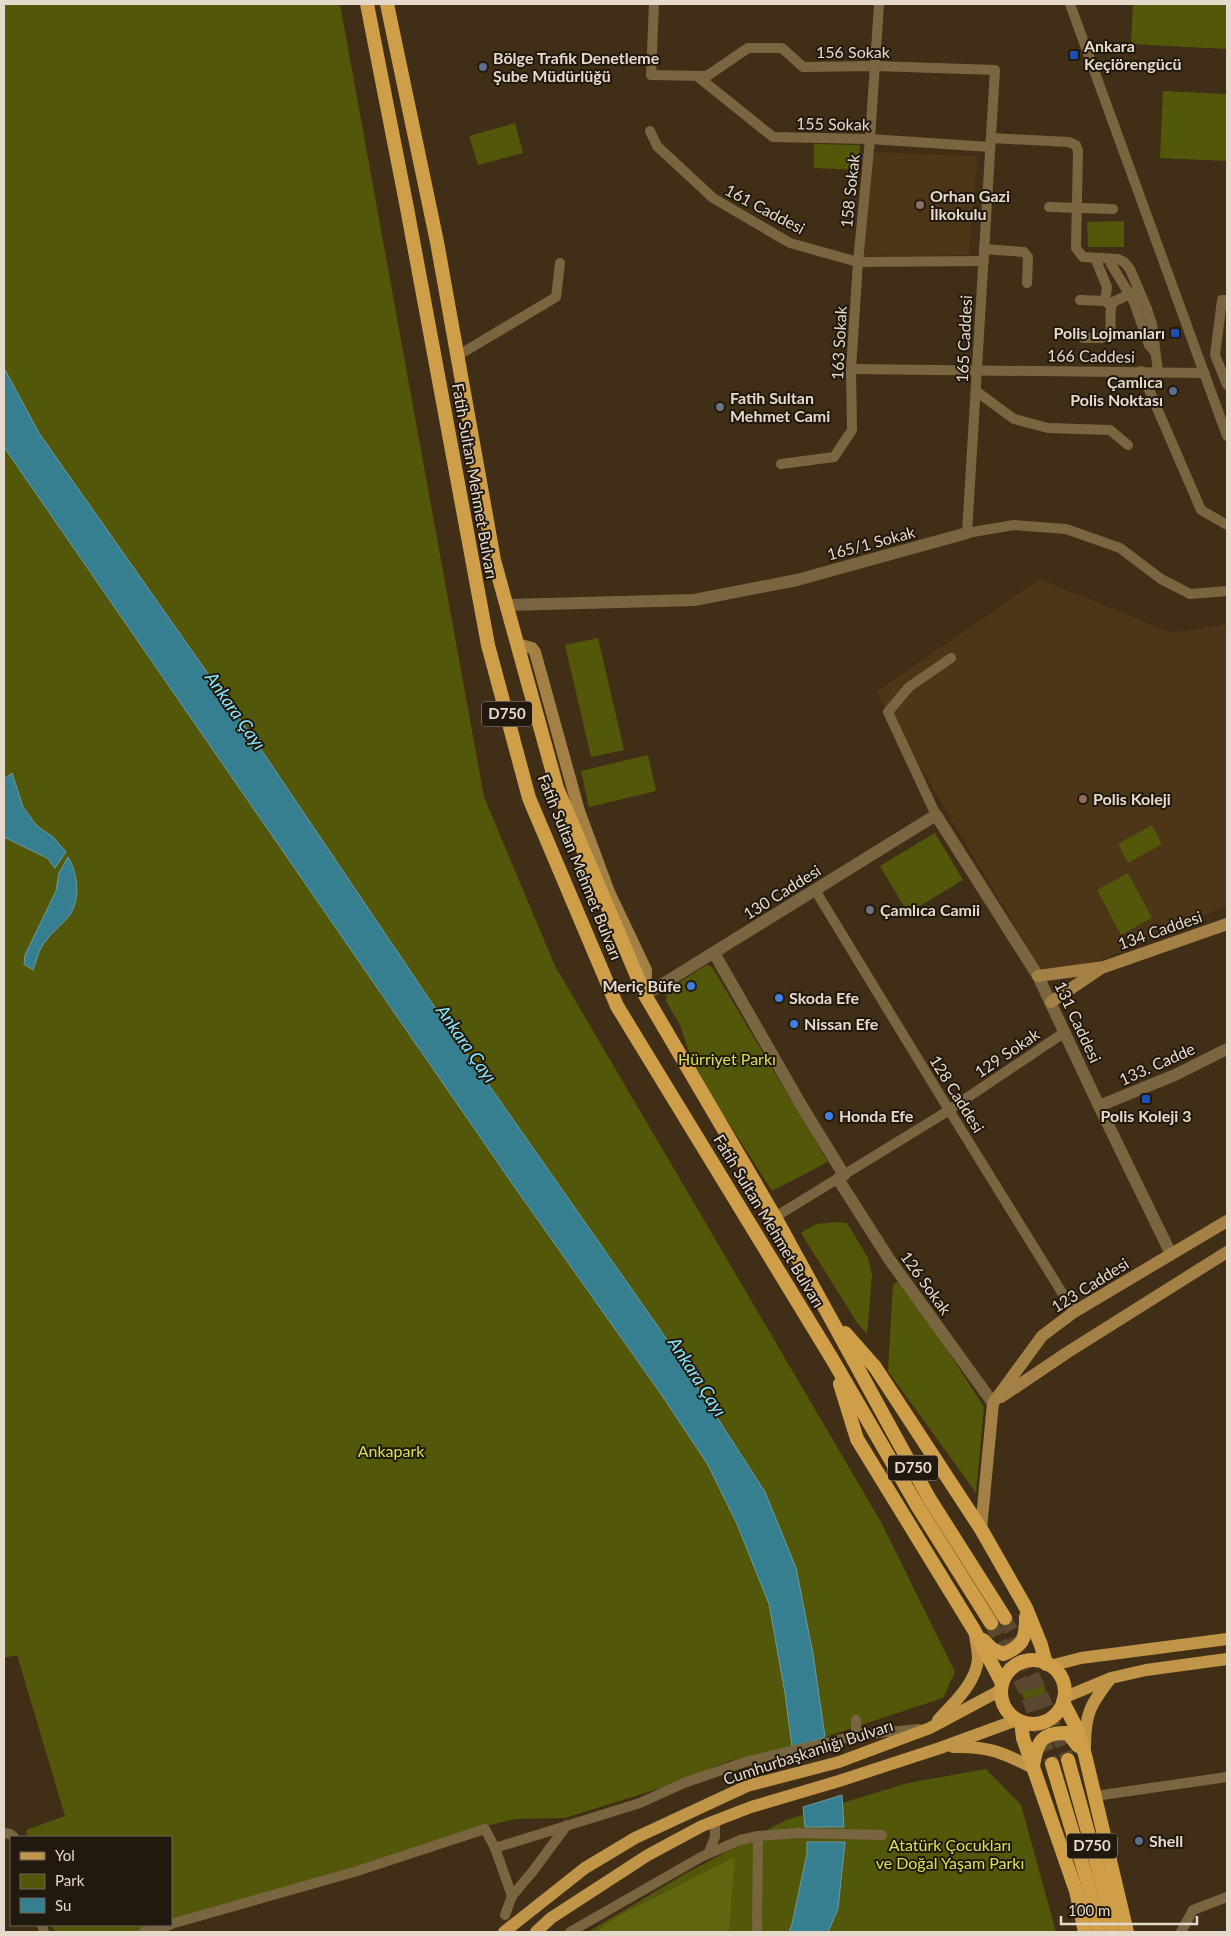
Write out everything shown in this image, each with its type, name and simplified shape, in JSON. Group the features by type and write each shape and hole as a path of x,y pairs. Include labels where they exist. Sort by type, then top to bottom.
{"highway":[{"name":"Fatih Sultan Mehmet Bulvarı","path":"367,4 488,645 529,798 618,1006 831,1357 918,1507 991,1623"},
{"name":"Fatih Sultan Mehmet Bulvarı","path":"387,4 436,242 494,560 557,788 645,995 775,1217 929,1498 1005,1618"},
{"path":"828,1313 875,1367 981,1529 1026,1608 1048,1665"},
{"path":"831,1357 858,1439 974,1630 1002,1686 1003,1704 1008,1713 1019,1721 1035,1724 1044,1722 1059,1710 1063,1700"},
{"path":"974,1630 992,1649 1003,1654 1015,1649 1026,1634 1026,1608"},
{"path":"1002,1686 1007,1674 1022,1662 1032,1660 1048,1665 1058,1673 1062,1682 1063,1700 1085,1755 1127,1932"},
{"path":"1019,1721 1033,1768 1076,1891 1085,1932"},
{"path":"1033,1768 1038,1746 1046,1736 1053,1732 1068,1733 1085,1755"},
{"name":"D750","path":"1068,1760 1102,1883 1113,1932"},
{"name":"D750","path":"1052,1764 1089,1887 1099,1932"}],"main road":[{"name":"134 Caddesi","path":"1038,976 1104,967 1227,924"},
{"name":"134 Caddesi","path":"1051,1002 1104,967"},
{"name":"123 Caddesi","path":"993,1403 1042,1336 1074,1312 1227,1221"},
{"path":"981,1529 993,1403 1068,1352 1227,1252"},
{"path":"931,1728 955,1702 968,1685 974,1673 978,1659 974,1630"},
{"path":"1048,1665 1080,1658 1227,1639"},
{"path":"1063,1700 1111,1678 1146,1670 1227,1659"},
{"path":"1085,1755 1085,1728 1088,1711 1095,1698 1111,1678"},
{"name":"Cumhurbaşkanlığı Bulvarı","path":"504,1932 585,1868 636,1838 747,1786 839,1762 931,1728 1002,1686"},
{"path":"536,1932 551,1918 648,1855 715,1820 1019,1721"},
{"path":"940,1748 975,1746 992,1749 1033,1768"}],"street":[{"name":"156 Sokak","path":"654,4 651,75 707,76 748,48 782,48 803,67 875,66 994,70 990,142"},
{"name":"158 Sokak","path":"858,262 870,140 879,4"},
{"path":"1070,4 1227,436"},
{"name":"155 Sokak","path":"697,76 773,138 1068,142 1076,146 1078,151 1077,208"},
{"name":"161 Caddesi","path":"650,131 657,146 713,198 790,243 858,262 984,261"},
{"name":"165 Caddesi","path":"967,533 990,142"},
{"path":"1049,207 1113,210"},
{"path":"1077,208 1076,248 1083,257 1118,259 1127,265 1140,290 1152,324 1158,372"},
{"path":"984,249 1022,251 1026,253 1028,257 1027,283"},
{"path":"1084,338 1101,338 1109,334 1107,287 1095,258"},
{"path":"1110,259 1113,268 1130,294 1149,345 1156,353"},
{"name":"163 Sokak","path":"782,464 834,457 852,430 851,369 858,262"},
{"path":"457,356 556,296 560,263"},
{"path":"1080,300 1108,304 1140,290"},
{"path":"1227,300 1222,300 1215,355 1227,385"},
{"name":"166 Caddesi","path":"851,369 1204,373"},
{"path":"1141,371 1201,510 1227,525"},
{"path":"976,391 1014,419 1048,428 1110,430 1128,445"},
{"name":"165/1 Sokak","path":"507,605 694,600 797,580 967,533 1014,525 1066,529 1120,548 1161,580 1190,594 1227,591"},
{"path":"936,815 888,712 909,687 951,658"},
{"name":"130 Caddesi","path":"645,995 936,815"},
{"name":"131 Caddesi","path":"936,815 1038,976 1171,1254"},
{"name":"128 Caddesi","path":"815,890 1074,1312"},
{"name":"126 Sokak","path":"714,953 889,1259 993,1403"},
{"name":"129 Sokak","path":"775,1217 949,1110 1066,1032"},
{"name":"133. Cadde","path":"1099,1106 1175,1075 1227,1049"},
{"path":"856,1720 856,1731 868,1734"},
{"path":"495,1848 640,1803 684,1783 745,1762 859,1735 931,1728"},
{"path":"1095,1796 1227,1777"},
{"path":"710,1852 714,1837 715,1820"},
{"path":"505,1915 512,1896 567,1825"},
{"path":"172,1924 354,1872 485,1829 495,1848 512,1896"},
{"path":"570,1932 710,1852 740,1840 758,1836 798,1833 882,1835"},
{"path":"758,1836 758,1932"},
{"path":"1181,1932 1193,1910 1227,1897"},
{"path":"144,1932 166,1926"}],"shaded area":[{"name":"Orhan Gazi İlkokulu","path":"869,152 978,156 969,255 862,256"},
{"name":"Polis Koleji","path":"1040,579 1172,633 1227,624 1227,906 1101,960 1070,967 1041,970 876,692"},
{"path":"735,1857 729,1932 596,1932 618,1916"}],"green space":[{"name":"Ankapark","path":"4,4 340,4 484,797 555,966 881,1522 955,1672 943,1698 810,1742 729,1761 664,1787 565,1818 515,1819 462,1832 154,1932 54,1932 52,1926 172,1926 172,1836 28,1836 26,1830 65,1816 17,1655 4,1658"},
{"path":"1133,4 1227,4 1227,49 1131,44"},
{"path":"1163,91 1227,94 1227,161 1160,158"},
{"path":"515,123 523,153 478,165 469,136"},
{"path":"814,144 860,145 859,170 814,168"},
{"path":"1124,221 1124,247 1088,247 1087,222"},
{"path":"598,638 624,750 591,757 565,645"},
{"path":"648,755 656,791 589,807 581,771"},
{"path":"1152,825 1162,844 1128,863 1118,844"},
{"path":"935,833 963,880 908,913 880,866"},
{"path":"1128,873 1152,918 1121,935 1097,890"},
{"name":"Hürriyet Parkı","path":"707,965 712,967 828,1162 772,1191 695,1070 680,1025 666,1001 667,990"},
{"path":"847,1223 868,1258 872,1275 867,1334 858,1324 801,1233 816,1224"},
{"path":"902,1280 984,1407 976,1493 888,1371 893,1284"},
{"path":"1033,1678 1038,1679 1044,1685 1044,1695 1038,1701 1033,1702 1028,1701 1022,1695 1021,1690 1022,1685 1028,1679"},
{"name":"Atatürk Çocukları ve Doğal Yaşam Parkı","path":"986,1769 1021,1805 1056,1932 588,1932 683,1875 786,1820 908,1783"}],"water":[{"path":"4,368 39,433 256,742 440,1015 668,1341 765,1492 796,1568 813,1654 825,1737 792,1747 785,1693 769,1604 737,1524 708,1465 661,1394 516,1189 4,447"},
{"path":"12,773 23,807 37,826 53,837 66,852 55,868 47,858 4,837 4,779"},
{"path":"68,857 74,871 77,886 73,910 44,943 38,953 33,970 24,964 25,955 56,891 59,873"},
{"path":"842,1795 844,1827 805,1827 803,1807"},
{"path":"807,1842 845,1842 838,1909 828,1932 789,1932 807,1853"}],"tunnel":[{"path":"1005,1618 1039,1689 1068,1760"},
{"path":"991,1623 1028,1696 1052,1764"}],"place":[{"name":"Ankara Keçiörengücü","path":"1074,55"},
{"name":"Bölge Trafik Denetleme Şube Müdürlüğü","path":"483,67"},
{"name":"Orhan Gazi İlkokulu","path":"920,205"},
{"name":"Polis Lojmanları","path":"1175,333"},
{"name":"Çamlıca Polis Noktası","path":"1173,391"},
{"name":"Fatih Sultan Mehmet Cami","path":"720,407"},
{"name":"Polis Koleji","path":"1083,799"},
{"name":"Çamlıca Camii","path":"870,910"},
{"name":"Meriç Büfe","path":"691,986"},
{"name":"Skoda Efe","path":"779,998"},
{"name":"Nissan Efe","path":"794,1024"},
{"name":"Polis Koleji 3","path":"1146,1099"},
{"name":"Honda Efe","path":"829,1116"},
{"name":"Shell","path":"1139,1841"}],"water label":[{"name":"Ankara Çayı","path":"235,711"},
{"name":"Ankara Çayı","path":"466,1044"},
{"name":"Ankara Çayı","path":"697,1377"}]}
